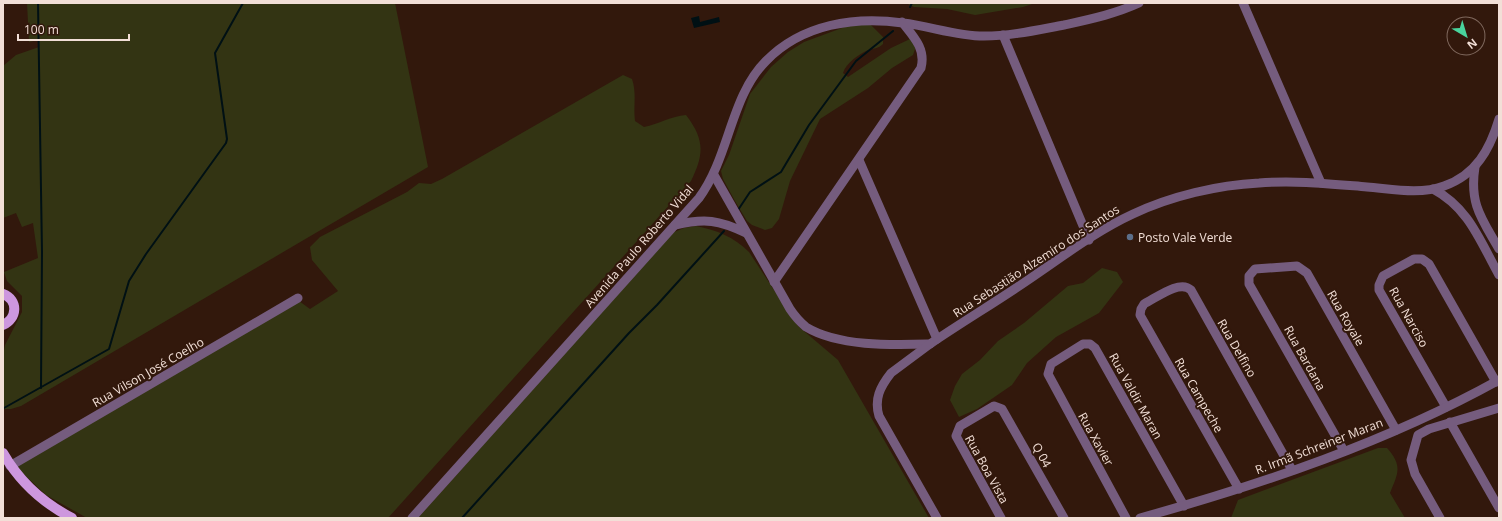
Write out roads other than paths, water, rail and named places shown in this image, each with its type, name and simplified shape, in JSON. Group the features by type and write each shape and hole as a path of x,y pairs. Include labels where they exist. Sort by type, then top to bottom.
{"main road":[{"path":"3,294 10,298 14,306 14,316 5,324 3,334"},
{"path":"3,453 10,466 48,504 72,518"}],"street":[{"name":"Avenida Paulo Roberto Vidal","path":"412,518 699,198 714,175 741,101 756,72 774,53 800,36 826,26 856,20 902,22 966,35 1021,34 1092,20 1139,3"},
{"path":"1243,3 1321,183"},
{"path":"774,282 921,68 923,58 920,46 902,22"},
{"path":"1002,35 1089,240"},
{"name":"Rua Sebastião Alzemiro dos Santos","path":"937,518 877,410 877,397 886,379 891,373 934,341 1089,240 1134,213 1189,195 1257,183 1321,183 1404,190 1433,189 1454,182 1475,167 1486,154 1493,139 1499,119"},
{"path":"714,175 774,282 796,317 805,326 816,331 864,343 892,344 934,341 858,160"},
{"path":"1475,167 1472,183 1476,209 1499,249"},
{"path":"1433,189 1448,197 1466,215 1499,276"},
{"path":"675,225 703,220 712,220 729,225 746,233"},
{"name":"Rua Narciso","path":"1446,407 1379,290 1380,280 1383,276 1414,259 1422,258 1429,264 1498,381"},
{"name":"Rua Royale","path":"1249,276 1255,269 1271,267 1297,266 1307,273 1396,430"},
{"name":"Rua Bardana","path":"1249,276 1249,284 1344,451"},
{"name":"Rua Delfino","path":"1140,312 1144,304 1179,286 1188,288 1292,470"},
{"name":"Rua Vilson José Coelho","path":"10,466 298,298"},
{"name":"Rua Campeche","path":"1140,312 1239,489"},
{"name":"Rua Valdir Maran","path":"1048,371 1051,364 1083,344 1093,346 1184,506"},
{"name":"Rua Xavier","path":"1048,371 1049,378 1126,518"},
{"name":"R. Irmã Schreiner Maran","path":"1140,518 1239,489 1344,451 1396,430 1498,381"},
{"name":"Rua Boa Vista","path":"997,406 991,406 960,426 956,436 1001,518"},
{"name":"Q 04","path":"997,406 1002,409 1064,518"},
{"path":"1440,518 1416,474 1411,460 1418,435 1450,422 1499,408"},
{"path":"1450,422 1499,508"}],"waterway":[{"path":"38,3 42,252 41,388"},
{"path":"4,408 109,349 129,281 146,254 226,143 227,139 215,53 243,3"},
{"path":"910,7 912,3"},
{"path":"738,210 750,192 781,172 809,125 856,61 893,31"},
{"path":"462,518 629,333 657,305 724,231"}],"place":[{"name":"Posto Vale Verde","path":"1130,237"}]}
